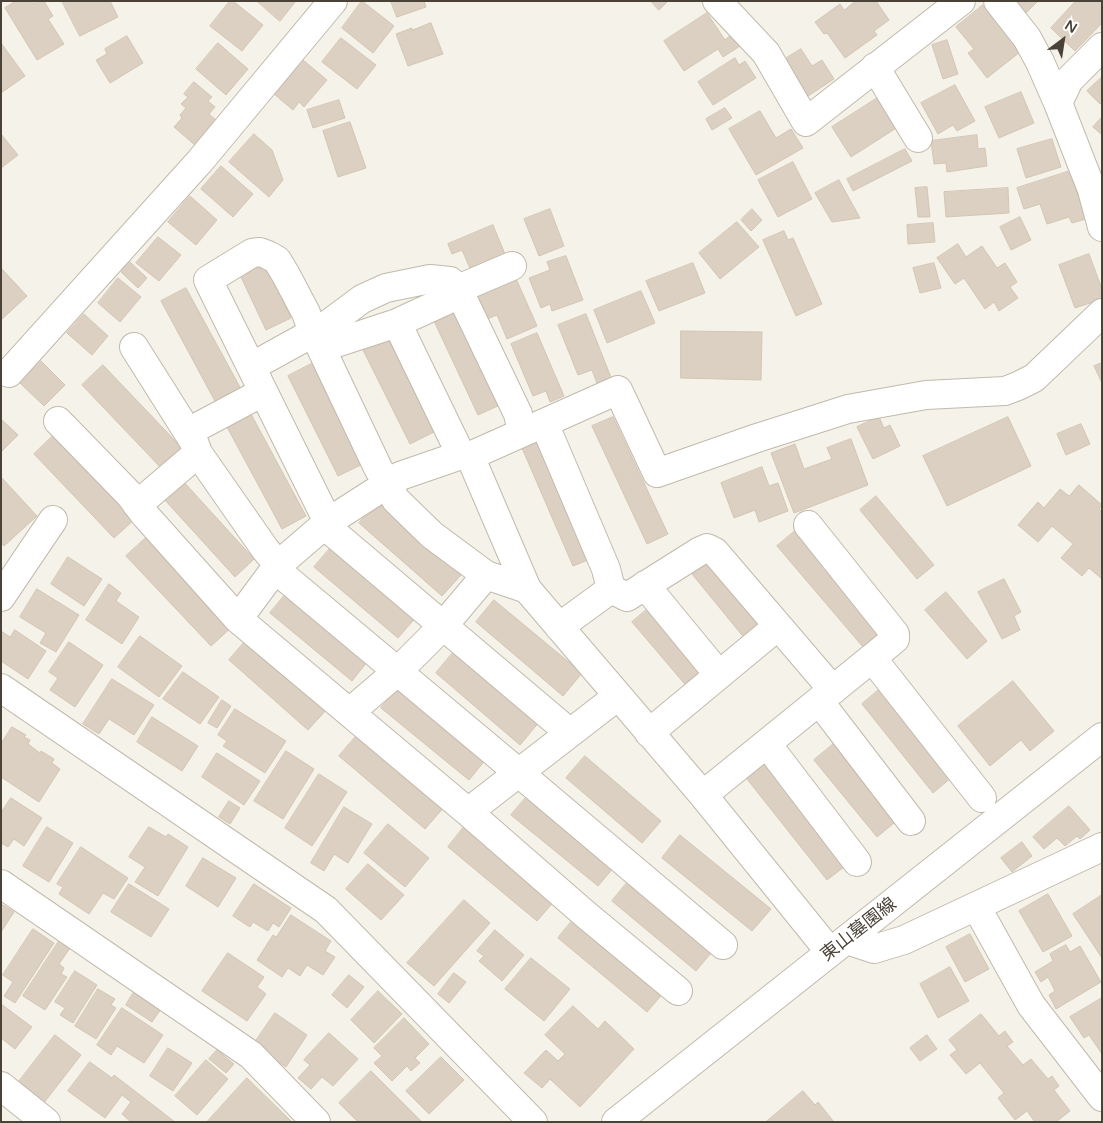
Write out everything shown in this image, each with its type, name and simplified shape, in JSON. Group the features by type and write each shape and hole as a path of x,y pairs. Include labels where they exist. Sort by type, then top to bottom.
{"street":[{"path":"9,373 200,161 333,1"},
{"path":"718,1 766,53 806,122 960,1"},
{"path":"998,1 1027,38 1040,62 1092,190 1102,227"},
{"path":"1058,103 1069,80 1102,47"},
{"path":"875,67 918,138"},
{"path":"527,589 486,575 432,535 396,500 386,484 306,313 277,260 268,254 252,253 208,280 326,524 570,733"},
{"path":"251,367 317,340 397,322 512,266"},
{"path":"317,340 328,325 362,298 386,288 430,279 450,281 459,291 518,414 533,428 606,569 611,589"},
{"path":"238,619 276,567 326,524 386,484 400,476 466,456 618,390 657,473 848,409 926,396 1005,390 1018,386 1034,378 1102,313"},
{"path":"397,322 466,456 527,589 703,795 839,946 874,949 904,940 1102,847"},
{"path":"134,347 193,443 276,567 723,945"},
{"path":"137,504 193,443 263,392"},
{"path":"58,421 130,495 145,515 238,619 468,812 585,914 678,990"},
{"path":"1,597 53,520"},
{"path":"703,795 895,639 895,634 808,525"},
{"path":"611,589 628,597 700,551 707,548 715,552 778,626 911,821"},
{"path":"350,712 398,671 443,626 486,575"},
{"path":"646,586 719,675"},
{"path":"559,627 611,589"},
{"path":"649,733 778,626"},
{"path":"872,658 982,798"},
{"path":"1,688 326,910 533,1122"},
{"path":"468,812 618,696"},
{"name":"東山墓園線","path":"616,1122 1102,738"},
{"path":"767,744 857,862"},
{"path":"1,884 251,1055 316,1122"},
{"path":"976,906 1031,1005 1102,1097"},
{"path":"1,1086 46,1122"}],"building":[{"path":"16,1 32,1 33,4 37,1 44,1 53,16 48,19 64,44 37,60 5,8"},
{"path":"62,1 110,1 118,17 80,36"},
{"path":"230,1 233,1 263,25 242,51 210,26"},
{"path":"257,1 296,1 280,21"},
{"path":"362,1 394,26 373,53 342,28"},
{"path":"391,1 424,1 426,7 397,17"},
{"path":"651,1 668,1 659,10"},
{"path":"856,1 876,1 889,20 874,31 877,35 845,58 827,33 824,34 815,22 840,4 844,10"},
{"path":"1013,1 1038,1 1026,13"},
{"path":"1076,1 1102,1 1102,23 1075,51 1051,28"},
{"path":"983,5 1020,52 987,78 968,53 974,49 956,27"},
{"path":"707,13 725,40 732,34 740,46 723,57 718,49 684,71 664,41"},
{"path":"431,23 443,54 408,66 396,34"},
{"path":"127,36 143,63 110,83 96,60 107,54 105,49"},
{"path":"341,38 376,65 357,89 322,62"},
{"path":"947,40 958,74 943,79 932,45"},
{"path":"1,43 25,76 1,93"},
{"path":"218,43 248,69 226,95 196,69"},
{"path":"801,49 812,66 822,60 834,79 808,96 785,59"},
{"path":"735,58 739,65 745,61 756,78 713,105 698,82"},
{"path":"303,60 327,80 304,107 299,102 293,110 274,94"},
{"path":"1102,77 1102,102 1100,104 1087,91"},
{"path":"194,82 212,97 208,101 215,107 209,114 217,121 196,146 174,127 182,118 180,115 186,108 181,104 188,97 184,94"},
{"path":"955,85 975,121 957,131 953,125 938,134 921,103"},
{"path":"1021,92 1034,123 999,138 985,107"},
{"path":"879,97 898,127 851,157 832,127"},
{"path":"339,100 345,118 313,128 307,110"},
{"path":"725,108 732,118 712,130 706,119"},
{"path":"760,111 776,138 791,129 803,148 756,175 729,129"},
{"path":"1102,117 1102,135 1093,127"},
{"path":"350,122 366,168 338,177 323,131"},
{"path":"1,134 18,155 1,168"},
{"path":"254,134 272,150 283,180 269,197 229,162"},
{"path":"977,135 978,149 985,148 987,166 947,172 946,163 934,164 931,141"},
{"path":"1052,139 1061,167 1026,178 1017,149"},
{"path":"905,149 912,161 853,191 847,179"},
{"path":"793,162 812,199 778,217 758,180"},
{"path":"221,166 253,194 233,217 201,189"},
{"path":"1070,171 1086,219 1072,223 1069,217 1047,224 1040,204 1024,209 1017,188"},
{"path":"839,180 860,218 832,222 815,193"},
{"path":"927,187 930,217 918,217 915,188"},
{"path":"1008,188 1009,213 946,217 944,192"},
{"path":"190,196 217,220 196,245 168,222"},
{"path":"550,209 564,246 539,256 524,219"},
{"path":"752,209 762,220 751,231 741,220"},
{"path":"1020,217 1031,240 1011,250 1000,227"},
{"path":"737,222 759,247 720,279 699,253"},
{"path":"933,223 935,242 908,244 907,225"},
{"path":"493,225 507,259 472,273 462,250 452,254 448,244"},
{"path":"784,231 788,240 793,238 822,304 796,316 763,240"},
{"path":"158,237 181,255 159,281 136,263"},
{"path":"958,244 966,257 982,246 997,268 1005,263 1017,282 1010,287 1018,298 999,311 994,302 985,309 964,278 955,284 937,258"},
{"path":"1089,254 1102,289 1102,299 1075,308 1059,265"},
{"path":"566,256 583,300 552,311 550,304 541,308 529,278 550,270 547,262"},
{"path":"130,262 147,278 138,288 121,272"},
{"path":"266,263 291,318 266,330 240,275"},
{"path":"693,263 705,293 659,311 646,281"},
{"path":"934,263 941,288 920,293 913,268"},
{"path":"1,268 27,296 1,320"},
{"path":"514,274 537,326 507,339 497,315 482,321 469,293"},
{"path":"118,278 141,297 120,322 98,303"},
{"path":"186,288 241,389 216,403 161,301"},
{"path":"641,291 655,323 607,343 594,310"},
{"path":"458,310 502,404 478,415 434,321"},
{"path":"84,314 108,336 92,355 67,333"},
{"path":"586,314 612,380 598,386 592,370 578,375 558,325"},
{"path":"681,331 762,332 761,380 681,378"},
{"path":"537,333 564,396 550,402 546,391 533,396 511,344"},
{"path":"387,336 434,432 410,444 362,348"},
{"path":"41,361 65,385 44,406 20,383"},
{"path":"315,362 365,463 338,476 288,376"},
{"path":"1102,363 1102,383 1094,366"},
{"path":"103,365 183,449 162,469 82,385"},
{"path":"251,414 306,516 282,529 227,427"},
{"path":"613,417 668,534 647,544 592,426"},
{"path":"879,417 884,428 890,425 900,446 873,459 857,427"},
{"path":"1008,417 1031,466 947,506 923,456"},
{"path":"1,419 18,435 1,452"},
{"path":"1081,424 1090,444 1066,455 1057,434"},
{"path":"55,434 135,519 114,538 34,454"},
{"path":"543,439 595,557 573,566 522,448"},
{"path":"851,439 868,485 794,513 771,453 795,444 804,469 832,459 827,448"},
{"path":"762,467 769,486 778,483 788,511 759,522 755,510 734,518 721,483"},
{"path":"1,477 37,516 4,546 1,543"},
{"path":"183,481 254,559 235,577 164,499"},
{"path":"1079,485 1102,505 1099,509 1102,512 1102,579 1089,568 1082,576 1061,558 1073,544 1052,526 1038,542 1018,525 1038,502 1044,508 1060,489 1069,496"},
{"path":"876,496 934,565 917,579 860,510"},
{"path":"378,501 461,575 442,596 359,523"},
{"path":"795,531 880,632 863,647 777,546"},
{"path":"148,536 233,626 211,646 126,556"},
{"path":"333,545 417,616 398,638 314,567"},
{"path":"68,557 102,579 84,606 51,584"},
{"path":"711,558 765,624 746,640 692,574"},
{"path":"1004,579 1021,612 1014,616 1020,630 1002,639 978,592"},
{"path":"109,584 121,593 116,601 139,617 122,644 86,620"},
{"path":"37,589 79,615 56,652 40,643 46,633 20,617"},
{"path":"289,590 371,657 352,681 270,613"},
{"path":"946,592 987,641 967,659 925,610"},
{"path":"494,600 582,673 563,696 476,622"},
{"path":"651,606 708,673 689,689 632,622"},
{"path":"15,630 46,651 28,679 1,661 1,631 10,637"},
{"path":"140,636 182,666 159,697 118,667"},
{"path":"248,638 328,708 308,730 229,660"},
{"path":"69,642 103,665 75,707 50,690 58,678 49,672"},
{"path":"456,649 540,721 520,745 436,673"},
{"path":"183,672 219,697 200,724 163,699"},
{"path":"112,679 154,705 134,735 109,719 99,734 83,724"},
{"path":"1013,681 1054,731 1030,751 1021,740 990,766 958,726"},
{"path":"399,686 487,758 469,780 381,708"},
{"path":"881,688 952,777 933,793 862,704"},
{"path":"222,700 231,706 217,728 208,723"},
{"path":"235,709 286,741 265,773 223,746 227,741 218,735"},
{"path":"152,717 198,746 182,771 137,742"},
{"path":"12,727 26,735 24,737 30,740 28,744 40,753 41,751 54,759 52,763 60,769 39,802 1,777 1,744"},
{"path":"358,734 445,806 425,829 339,756"},
{"path":"837,741 900,818 877,837 814,760"},
{"path":"286,751 314,769 283,819 254,801"},
{"path":"217,753 260,781 244,805 202,777"},
{"path":"585,756 661,821 642,843 566,778"},
{"path":"767,763 848,864 827,880 747,779"},
{"path":"319,774 347,792 312,846 285,828"},
{"path":"529,794 615,866 598,886 511,815"},
{"path":"11,798 42,818 24,846 14,839 8,847 1,843 1,813"},
{"path":"229,801 240,808 230,824 219,817"},
{"path":"1069,806 1090,830 1080,839 1077,836 1065,846 1057,838 1044,849 1033,837"},
{"path":"344,807 372,824 348,863 334,854 324,871 311,863"},
{"path":"467,823 557,898 537,921 448,847"},
{"path":"388,824 429,858 405,887 364,853"},
{"path":"47,827 73,843 49,882 23,866"},
{"path":"149,827 166,837 168,834 188,847 158,896 135,882 145,867 129,857"},
{"path":"680,835 771,909 752,931 662,858"},
{"path":"1022,842 1032,856 1012,872 1001,858"},
{"path":"81,847 128,878 114,899 103,893 89,914 59,894 63,887 57,884"},
{"path":"203,858 236,878 218,907 186,886"},
{"path":"368,864 404,895 381,920 346,889"},
{"path":"631,878 716,947 696,971 612,901"},
{"path":"129,884 169,909 151,937 111,912"},
{"path":"254,884 291,908 279,927 273,923 268,931 253,922 250,927 233,916"},
{"path":"1048,894 1072,936 1043,952 1019,911"},
{"path":"1102,895 1102,958 1073,914"},
{"path":"464,900 490,923 434,986 407,963"},
{"path":"1,904 14,912 1,932"},
{"path":"291,915 331,941 325,951 335,957 323,975 307,965 300,976 288,968 282,977 257,960 273,935 276,937"},
{"path":"576,916 665,991 647,1012 558,938"},
{"path":"33,929 54,943 15,1003 4,996 13,982 3,975"},
{"path":"495,930 524,955 502,981 479,961 484,956 477,951"},
{"path":"970,934 989,969 965,982 946,947"},
{"path":"59,941 70,948 59,964 64,968 61,974 67,977 45,1010 23,996"},
{"path":"1066,945 1070,952 1080,946 1101,982 1056,1009 1049,995 1055,991 1048,977 1041,982 1035,972 1053,961 1050,954"},
{"path":"228,953 264,977 257,987 266,994 247,1021 202,991"},
{"path":"531,958 570,989 544,1021 505,989"},
{"path":"950,967 969,1001 938,1018 920,984"},
{"path":"75,971 97,985 73,1023 60,1015 65,1008 55,1002"},
{"path":"454,973 466,982 449,1003 438,994"},
{"path":"349,975 364,987 347,1008 332,995"},
{"path":"98,989 115,999 111,1005 116,1008 96,1039 75,1026"},
{"path":"378,991 402,1014 374,1043 351,1020"},
{"path":"134,992 161,1009 152,1022 126,1005"},
{"path":"1102,998 1102,1054 1089,1035 1084,1038 1070,1017"},
{"path":"1,1004 32,1027 15,1049 1,1038"},
{"path":"573,1006 598,1029 605,1021 634,1049 580,1107 550,1079 542,1088 524,1073 546,1050 558,1061 565,1054 545,1035"},
{"path":"122,1008 163,1035 144,1063 117,1046 111,1055 97,1045"},
{"path":"275,1013 307,1035 286,1067 253,1045"},
{"path":"981,1014 999,1036 1005,1031 1013,1042 1007,1046 1023,1065 1031,1059 1048,1079 1052,1076 1059,1086 1054,1090 1070,1111 1056,1122 1035,1122 1027,1111 1015,1120 998,1098 1004,1093 980,1063 966,1074 950,1055 957,1050 949,1040"},
{"path":"404,1018 429,1044 415,1058 420,1063 411,1071 407,1066 392,1081 374,1063 382,1056 374,1048"},
{"path":"329,1033 358,1059 333,1086 322,1077 311,1089 298,1078 310,1065 304,1060"},
{"path":"55,1035 81,1055 43,1104 17,1084"},
{"path":"927,1035 937,1049 920,1061 910,1048"},
{"path":"168,1048 192,1063 173,1091 150,1076"},
{"path":"217,1050 234,1064 226,1073 209,1059"},
{"path":"441,1057 464,1080 429,1114 406,1091"},
{"path":"206,1060 228,1079 197,1115 175,1096"},
{"path":"90,1062 112,1078 114,1075 175,1122 131,1122 122,1114 131,1102 122,1095 105,1118 68,1091"},
{"path":"371,1071 420,1122 358,1122 339,1103"},
{"path":"247,1078 292,1122 207,1122"},
{"path":"803,1091 815,1105 818,1102 834,1122 766,1122"}]}
